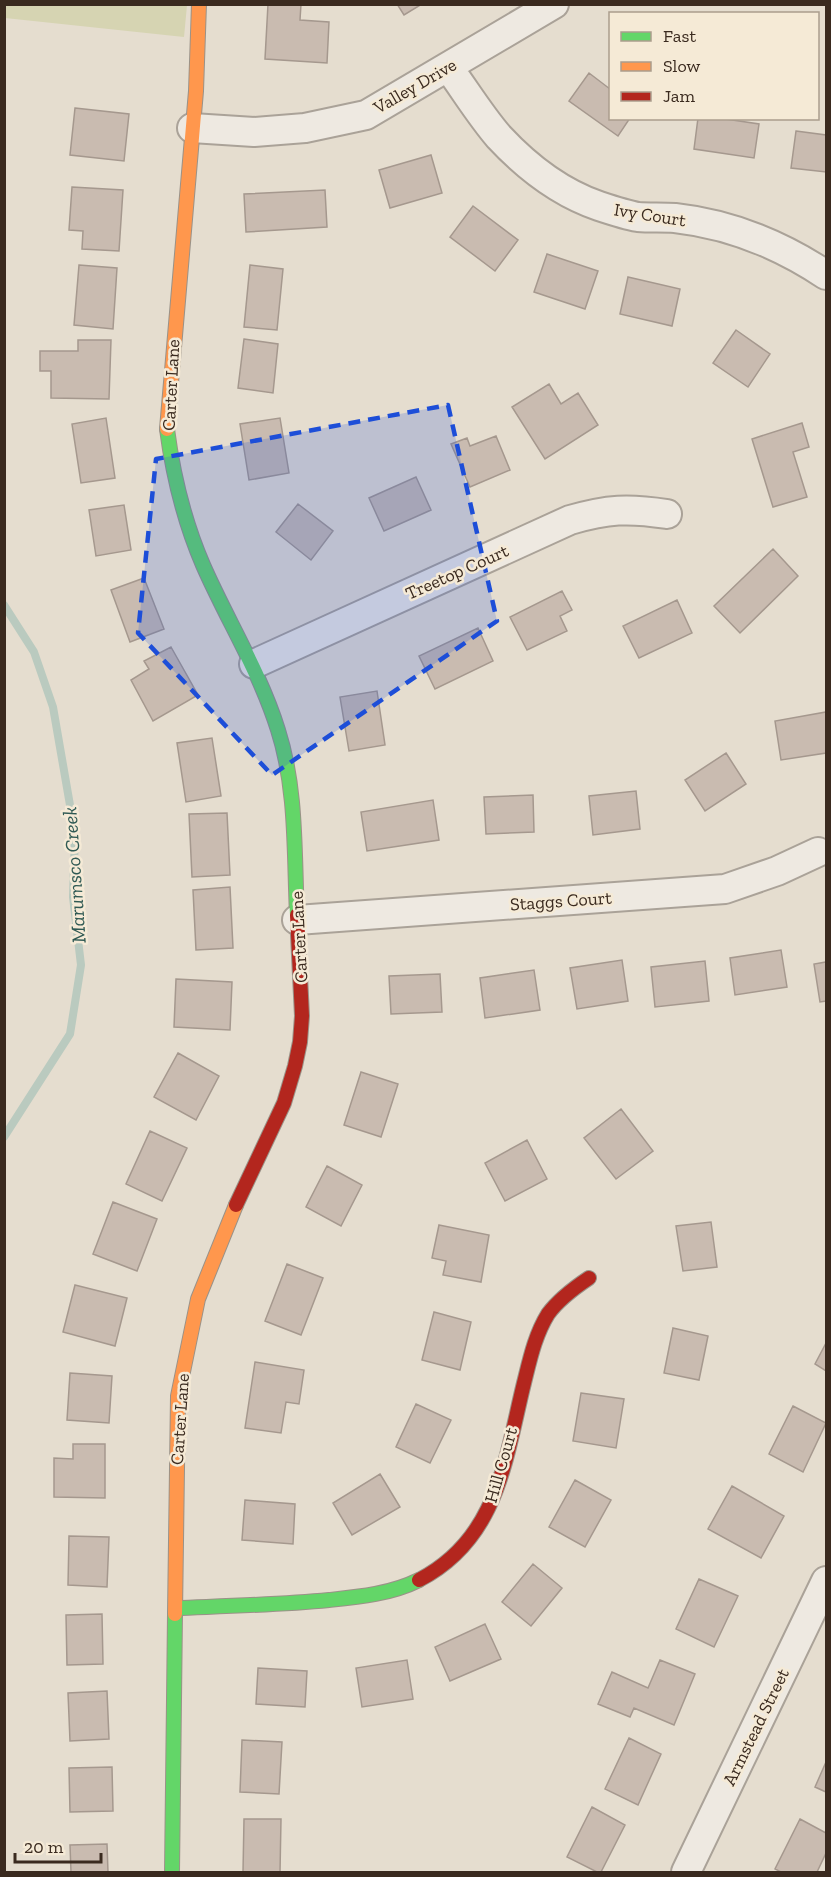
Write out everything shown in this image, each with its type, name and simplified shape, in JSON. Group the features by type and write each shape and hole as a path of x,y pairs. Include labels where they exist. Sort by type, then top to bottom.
{"street":[{"name":"Carter Lane","path":"172,1872 178,1396 198,1299 241,1193 284,1103 300,1042 302,1016 290,776 274,716 254,664 203,564 183,511 170,457 166,423 196,91 199,4"},
{"name":"Valley Drive","path":"192,128 264,132 305,128 366,115 554,4"},
{"name":"Ivy Court","path":"448,67 498,136 528,165 561,188 598,206 637,217 675,218 722,226 766,242 808,263 826,275"},
{"name":"Treetop Court","path":"254,664 570,520 601,511 634,509 667,514"},
{"name":"Staggs Court","path":"297,920 724,890 777,871 818,852"},
{"name":"Hill Court","path":"176,1608 288,1605 381,1594 412,1583 441,1567 472,1536 484,1518 498,1488 533,1344 546,1315 567,1292 589,1278"},
{"name":"Armstead Street","path":"686,1872 826,1581"}],"highlighted area":[{"path":"448,405 497,621 272,775 138,633 156,459"}],"shaded area":[{"path":"5,5 187,5 184,37 5,18"}],"building":[{"path":"268,4 301,4 300,20 329,22 327,63 265,59"},
{"path":"397,4 422,4 404,15"},
{"path":"589,73 609,88 609,120 629,120 618,136 569,101"},
{"path":"75,108 129,114 124,161 70,155"},
{"path":"698,120 732,120 759,124 754,158 694,149"},
{"path":"796,131 826,135 826,172 791,168"},
{"path":"431,155 442,193 390,208 379,170"},
{"path":"72,187 123,190 119,251 82,249 83,231 69,230"},
{"path":"325,190 327,227 246,232 244,194"},
{"path":"473,206 518,240 495,271 450,237"},
{"path":"547,254 598,271 585,309 534,292"},
{"path":"79,265 117,268 113,329 74,325"},
{"path":"250,265 283,269 277,330 244,327"},
{"path":"628,277 680,289 672,326 620,314"},
{"path":"736,330 770,354 748,387 713,363"},
{"path":"244,339 278,344 273,393 238,388"},
{"path":"78,340 111,340 109,399 51,398 51,371 40,371 40,351 78,351"},
{"path":"549,384 561,404 578,393 598,425 545,459 512,407"},
{"path":"106,418 115,478 81,483 72,424"},
{"path":"280,418 289,473 249,480 240,424"},
{"path":"802,423 809,447 793,452 807,497 773,507 752,439"},
{"path":"496,436 510,470 470,487 451,444 467,438 470,446"},
{"path":"416,477 431,510 384,531 369,498"},
{"path":"298,504 333,531 311,560 276,532"},
{"path":"124,505 131,550 96,556 89,510"},
{"path":"773,549 798,576 740,633 714,606"},
{"path":"144,578 164,629 130,642 111,590"},
{"path":"562,591 572,610 560,616 567,631 527,650 510,617"},
{"path":"677,600 692,633 639,658 623,626"},
{"path":"478,628 493,661 435,689 419,656"},
{"path":"171,647 198,695 153,721 131,680 149,669 144,661"},
{"path":"377,691 385,745 349,751 340,697"},
{"path":"826,712 826,753 781,760 775,721"},
{"path":"212,738 221,796 186,802 177,743"},
{"path":"726,753 746,784 705,811 685,780"},
{"path":"636,791 640,829 593,835 589,796"},
{"path":"533,795 534,832 486,834 484,797"},
{"path":"433,800 439,840 367,851 361,812"},
{"path":"227,813 230,875 192,877 189,814"},
{"path":"230,887 233,948 196,950 193,890"},
{"path":"781,950 787,987 735,995 730,958"},
{"path":"622,960 628,1001 577,1009 570,968"},
{"path":"705,961 709,1001 655,1007 651,967"},
{"path":"826,962 826,1001 820,1002 814,964"},
{"path":"534,970 540,1010 485,1018 480,978"},
{"path":"440,974 442,1012 391,1014 389,976"},
{"path":"176,979 232,982 230,1030 174,1027"},
{"path":"178,1053 219,1076 196,1120 154,1097"},
{"path":"361,1072 398,1084 381,1137 344,1125"},
{"path":"621,1109 653,1151 616,1179 584,1138"},
{"path":"150,1131 187,1148 162,1201 126,1184"},
{"path":"527,1140 547,1179 505,1201 485,1163"},
{"path":"327,1166 362,1185 341,1226 306,1207"},
{"path":"113,1202 157,1219 137,1271 93,1254"},
{"path":"711,1222 717,1267 683,1271 676,1226"},
{"path":"439,1225 489,1235 481,1282 443,1275 446,1261 432,1258"},
{"path":"287,1264 323,1278 301,1335 265,1321"},
{"path":"75,1285 127,1298 115,1346 63,1332"},
{"path":"434,1312 471,1322 460,1370 422,1360"},
{"path":"673,1328 708,1336 699,1380 664,1373"},
{"path":"826,1343 826,1371 815,1364"},
{"path":"255,1362 304,1370 299,1404 286,1402 281,1433 245,1428"},
{"path":"70,1373 112,1376 109,1423 67,1420"},
{"path":"581,1393 624,1399 616,1448 573,1441"},
{"path":"416,1404 451,1420 430,1463 396,1447"},
{"path":"793,1406 826,1423 803,1472 769,1454"},
{"path":"73,1444 105,1444 105,1498 54,1497 54,1458 73,1459"},
{"path":"380,1474 400,1507 352,1535 333,1503"},
{"path":"575,1480 611,1500 585,1547 549,1527"},
{"path":"732,1486 784,1516 761,1558 708,1529"},
{"path":"245,1500 295,1504 293,1544 242,1540"},
{"path":"69,1536 109,1537 107,1587 68,1585"},
{"path":"533,1564 562,1588 531,1626 502,1602"},
{"path":"699,1579 738,1596 714,1647 676,1629"},
{"path":"102,1614 103,1664 67,1665 66,1615"},
{"path":"485,1624 501,1659 450,1681 435,1647"},
{"path":"407,1660 413,1699 362,1707 356,1668"},
{"path":"660,1660 695,1674 674,1725 634,1708 630,1717 598,1704 612,1672 648,1688"},
{"path":"258,1668 307,1671 305,1707 256,1704"},
{"path":"107,1691 109,1739 70,1741 68,1693"},
{"path":"629,1738 661,1754 638,1805 605,1789"},
{"path":"242,1740 282,1742 279,1794 240,1792"},
{"path":"826,1762 826,1792 815,1787"},
{"path":"112,1767 113,1811 70,1812 69,1768"},
{"path":"592,1807 625,1825 601,1872 567,1857"},
{"path":"244,1819 281,1819 280,1872 243,1872"},
{"path":"800,1819 826,1833 826,1853 817,1872 781,1872 775,1869"},
{"path":"107,1844 108,1872 71,1872 70,1845"}],"waterway":[{"name":"Marumsco Creek","path":"4,605 34,652 53,707 75,834 73,897 81,965 70,1034 4,1137"}],"traffic: fast":[{"path":"167,429 172,463 190,532 212,586 262,687 284,752 294,821 297,915"},
{"path":"176,1608 352,1598 386,1592 419,1580"},
{"path":"172,1872 175,1614"}],"traffic: slow":[{"path":"167,429 196,91 199,4"},
{"path":"175,1614 178,1396 198,1299 236,1205"}],"traffic: jam":[{"path":"236,1205 284,1103 295,1066 302,1016 297,915"},
{"path":"419,1580 445,1563 466,1543 482,1520 503,1468 528,1365 540,1330 557,1303 589,1278"}]}
